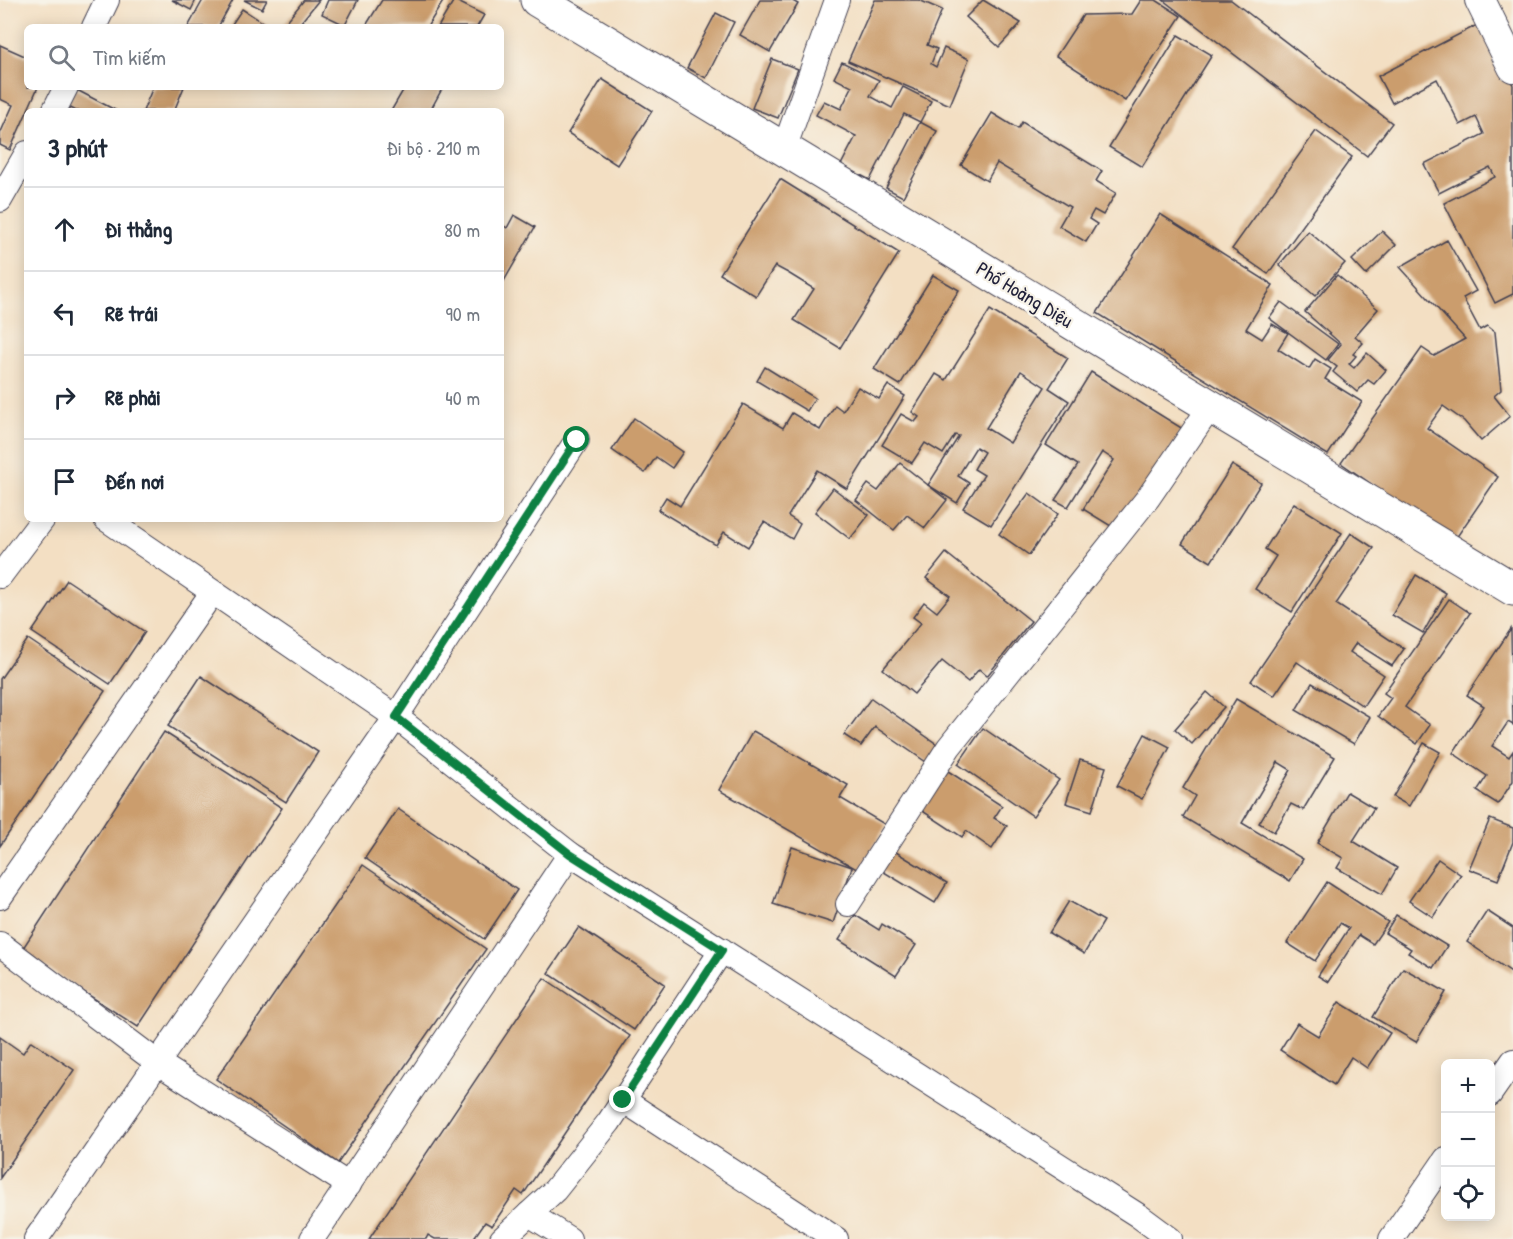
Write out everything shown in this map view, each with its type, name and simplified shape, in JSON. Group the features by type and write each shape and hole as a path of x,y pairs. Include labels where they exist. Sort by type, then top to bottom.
{"main road":[{"name":"Phố Hoàng Diệu","path":"537,0 1513,589"}],"street":[{"path":"95,24 107,0"},
{"path":"784,149 837,0"},
{"path":"1480,0 1513,67"},
{"path":"56,108 64,90"},
{"path":"0,200 24,158"},
{"path":"849,904 949,747 1148,498 1211,406"},
{"path":"36,1239 396,717 577,440"},
{"path":"0,576 7,552 40,522"},
{"path":"110,522 396,717 570,854 1139,1216 1170,1239"},
{"path":"0,897 212,593"},
{"path":"312,1239 570,854"},
{"path":"0,944 158,1062 349,1185"},
{"path":"502,1239 555,1190 623,1100 722,950"},
{"path":"1495,1088 1513,1061"},
{"path":"623,1100 836,1239"},
{"path":"1391,1239 1441,1166"},
{"path":"529,1214 569,1239"}],"building":[{"path":"172,0 196,0 191,10"},
{"path":"203,0 233,0 220,24 190,24"},
{"path":"244,0 267,0 262,9"},
{"path":"304,0 319,0 299,24 284,24"},
{"path":"328,0 358,0 346,24 322,14"},
{"path":"382,0 444,0 429,24 367,24"},
{"path":"454,0 484,15 479,24 440,24"},
{"path":"760,0 791,0 798,4 770,52 740,35"},
{"path":"875,0 919,0 942,10 927,45 937,49 931,64 936,67 944,48 969,59 950,105 848,61"},
{"path":"983,0 1021,23 999,47 966,17"},
{"path":"1141,0 1156,0 1181,16 1125,101 1056,56 1083,15 1132,14"},
{"path":"1163,0 1231,0 1392,123 1367,156"},
{"path":"242,9 265,24 232,24"},
{"path":"716,13 734,22 706,78 687,68"},
{"path":"1481,23 1513,85 1513,294 1495,303 1444,203 1495,177 1490,167 1439,193 1424,164 1484,134 1476,117 1460,125 1437,79 1392,103 1378,76"},
{"path":"1178,35 1212,55 1142,167 1109,147"},
{"path":"0,45 24,56 24,90 37,90 29,108 24,108 24,118 10,150 0,145 0,134 13,105 0,99"},
{"path":"772,59 798,69 778,118 752,108"},
{"path":"842,62 879,80 870,96 892,108 903,87 931,101 920,122 904,114 870,180 841,165 856,136 816,115 824,101 841,109 852,87 834,78"},
{"path":"602,79 652,111 617,165 568,133"},
{"path":"75,90 77,90 111,108 71,108 67,106"},
{"path":"152,90 183,90 175,108 144,108"},
{"path":"403,90 441,90 432,108 393,108"},
{"path":"992,113 1018,129 1022,122 1102,171 1096,181 1116,193 1103,215 1094,210 1089,219 1097,224 1086,242 1059,226 1070,207 997,163 987,181 961,165"},
{"path":"920,122 937,131 903,197 886,188"},
{"path":"1316,131 1352,157 1268,274 1232,249"},
{"path":"780,179 899,253 840,348 794,320 814,289 775,266 756,296 720,274"},
{"path":"1160,214 1273,285 1246,329 1262,339 1272,324 1288,333 1278,349 1309,369 1315,359 1331,369 1325,379 1362,402 1328,455 1097,313"},
{"path":"514,215 535,227 504,281 504,226 507,228"},
{"path":"1308,231 1345,263 1315,296 1279,265"},
{"path":"1382,231 1396,245 1366,275 1352,260"},
{"path":"1447,240 1476,291 1463,298 1480,330 1487,326 1495,332 1501,390 1494,396 1510,416 1481,441 1464,421 1443,406 1427,428 1498,477 1454,541 1341,463 1422,348 1434,356 1465,339 1400,267"},
{"path":"933,275 959,290 900,385 874,369"},
{"path":"1337,275 1378,309 1355,336 1363,343 1353,354 1356,356 1349,364 1354,368 1367,353 1386,370 1374,384 1368,380 1357,392 1333,372 1337,367 1328,360 1341,344 1305,312"},
{"path":"1281,302 1338,344 1326,360 1269,318"},
{"path":"990,310 1068,358 1049,388 1069,401 991,525 963,508 984,475 974,469 984,452 976,447 958,476 969,483 957,503 928,485 959,436 955,435 943,454 925,443 912,463 882,445 901,414 915,422 919,417 912,412 936,374 946,380","holes":["1021,371 1045,387 1010,443 986,428"]},
{"path":"765,367 815,398 807,411 757,381"},
{"path":"1091,372 1183,429 1119,531 1083,509 1114,460 1102,452 1068,507 1055,500 1078,465 1046,445"},
{"path":"888,385 905,396 847,489 817,470 788,516 800,524 792,539 764,522 748,547 724,532 716,545 658,510 666,497 680,506 743,404 783,428 792,413 820,430 835,405 843,411 858,387 879,399"},
{"path":"634,418 683,452 672,468 656,457 645,473 612,450"},
{"path":"900,463 947,500 925,528 907,515 894,530 856,500 868,484 878,491"},
{"path":"1232,465 1261,483 1211,562 1182,544"},
{"path":"833,488 869,515 850,539 815,512"},
{"path":"1029,493 1058,514 1029,555 999,534"},
{"path":"1294,503 1342,533 1292,612 1255,589 1276,556 1265,549"},
{"path":"1351,533 1374,548 1336,604 1404,649 1392,666 1356,643 1350,652 1384,675 1363,706 1297,662 1274,696 1251,681"},
{"path":"946,553 1031,621 987,676 979,669 968,682 942,661 914,694 883,669 921,623 913,617 924,602 937,612 950,596 926,578"},
{"path":"1416,575 1446,593 1423,633 1392,615"},
{"path":"67,580 145,632 110,684 32,632"},
{"path":"1449,599 1470,613 1405,707 1430,725 1417,744 1378,716 1391,698 1384,693"},
{"path":"1511,629 1513,725 1508,722 1492,746 1509,757 1513,751 1513,781 1498,804 1477,791 1487,776 1453,753 1484,706 1467,695"},
{"path":"28,639 105,691 0,846 0,679"},
{"path":"201,676 318,752 286,802 168,726"},
{"path":"1312,683 1370,717 1354,744 1296,710"},
{"path":"1207,692 1224,707 1192,744 1175,729"},
{"path":"871,698 941,747 929,764 875,727 861,746 844,735"},
{"path":"1236,699 1335,757 1303,810 1291,804 1274,832 1259,823 1291,770 1278,762 1242,823 1303,859 1290,881 1183,817 1195,796 1183,788"},
{"path":"983,728 1059,780 1033,816 958,764"},
{"path":"753,731 848,785 840,798 886,825 860,871 719,790"},
{"path":"164,732 282,808 138,1027 21,951"},
{"path":"1145,734 1170,747 1142,799 1117,786"},
{"path":"1424,743 1440,752 1409,806 1393,797"},
{"path":"1080,760 1106,767 1092,811 1066,803"},
{"path":"948,771 1002,806 994,818 1007,826 992,849 966,831 962,837 921,810"},
{"path":"1347,792 1374,808 1353,841 1397,868 1382,894 1337,868 1343,858 1317,843"},
{"path":"398,809 517,890 484,939 365,858"},
{"path":"1490,819 1513,828 1513,842 1498,880 1469,869"},
{"path":"792,847 852,867 833,923 773,904"},
{"path":"891,849 947,883 935,903 879,869"},
{"path":"1438,859 1461,875 1433,917 1409,901"},
{"path":"363,865 486,949 338,1163 216,1079"},
{"path":"1327,882 1388,922 1373,944 1359,935 1328,982 1318,976 1349,928 1340,923 1315,961 1287,943"},
{"path":"1069,901 1104,921 1084,954 1049,933"},
{"path":"1487,911 1513,928 1513,973 1467,942"},
{"path":"855,915 879,930 882,924 916,945 896,976 839,940"},
{"path":"1396,915 1447,946 1433,968 1408,953 1411,949 1385,933"},
{"path":"579,927 665,984 634,1030 548,973"},
{"path":"1403,968 1446,992 1416,1042 1373,1017"},
{"path":"544,978 630,1036 523,1195 516,1190 492,1226 485,1222 473,1239 435,1239 428,1235 426,1239 369,1239"},
{"path":"1339,1002 1390,1033 1367,1068 1351,1057 1334,1085 1280,1050 1297,1023 1318,1036"},
{"path":"0,1037 23,1053 31,1041 74,1070 0,1178"}],"route":[{"path":"577,440 396,717 570,854 722,950 623,1100"}]}
